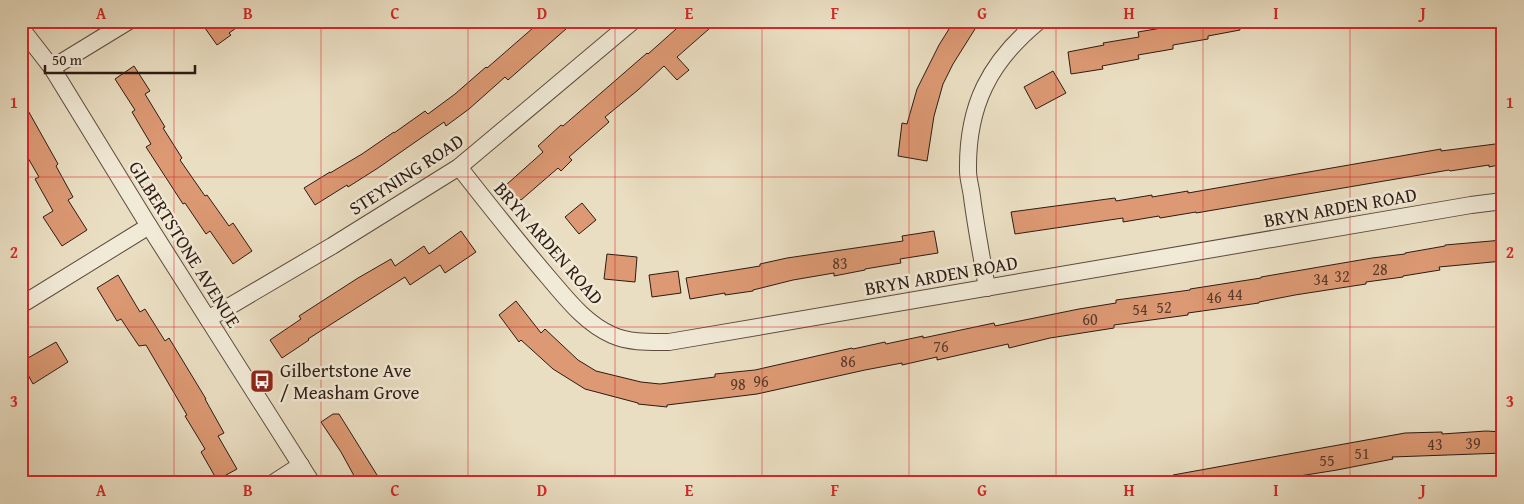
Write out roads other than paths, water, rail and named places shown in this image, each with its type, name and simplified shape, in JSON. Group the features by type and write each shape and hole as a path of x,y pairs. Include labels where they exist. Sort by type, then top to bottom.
{"street":[{"path":"52,68 129,21"},
{"name":"STEYNING ROAD","path":"208,319 332,246 458,167 633,21"},
{"path":"987,288 968,172 970,126 979,96 995,67 1021,37 1039,21"},
{"name":"GILBERTSTONE AVENUE","path":"21,28 52,68 149,226 312,483"},
{"name":"BRYN ARDEN ROAD","path":"458,167 516,240 574,307 595,326 614,336 645,343 669,342 1503,201"},
{"path":"21,305 149,226"},
{"path":"273,483 301,465"}],"place":[{"name":"Gilbertstone Ave / Measham Grove","path":"262,381"}]}
